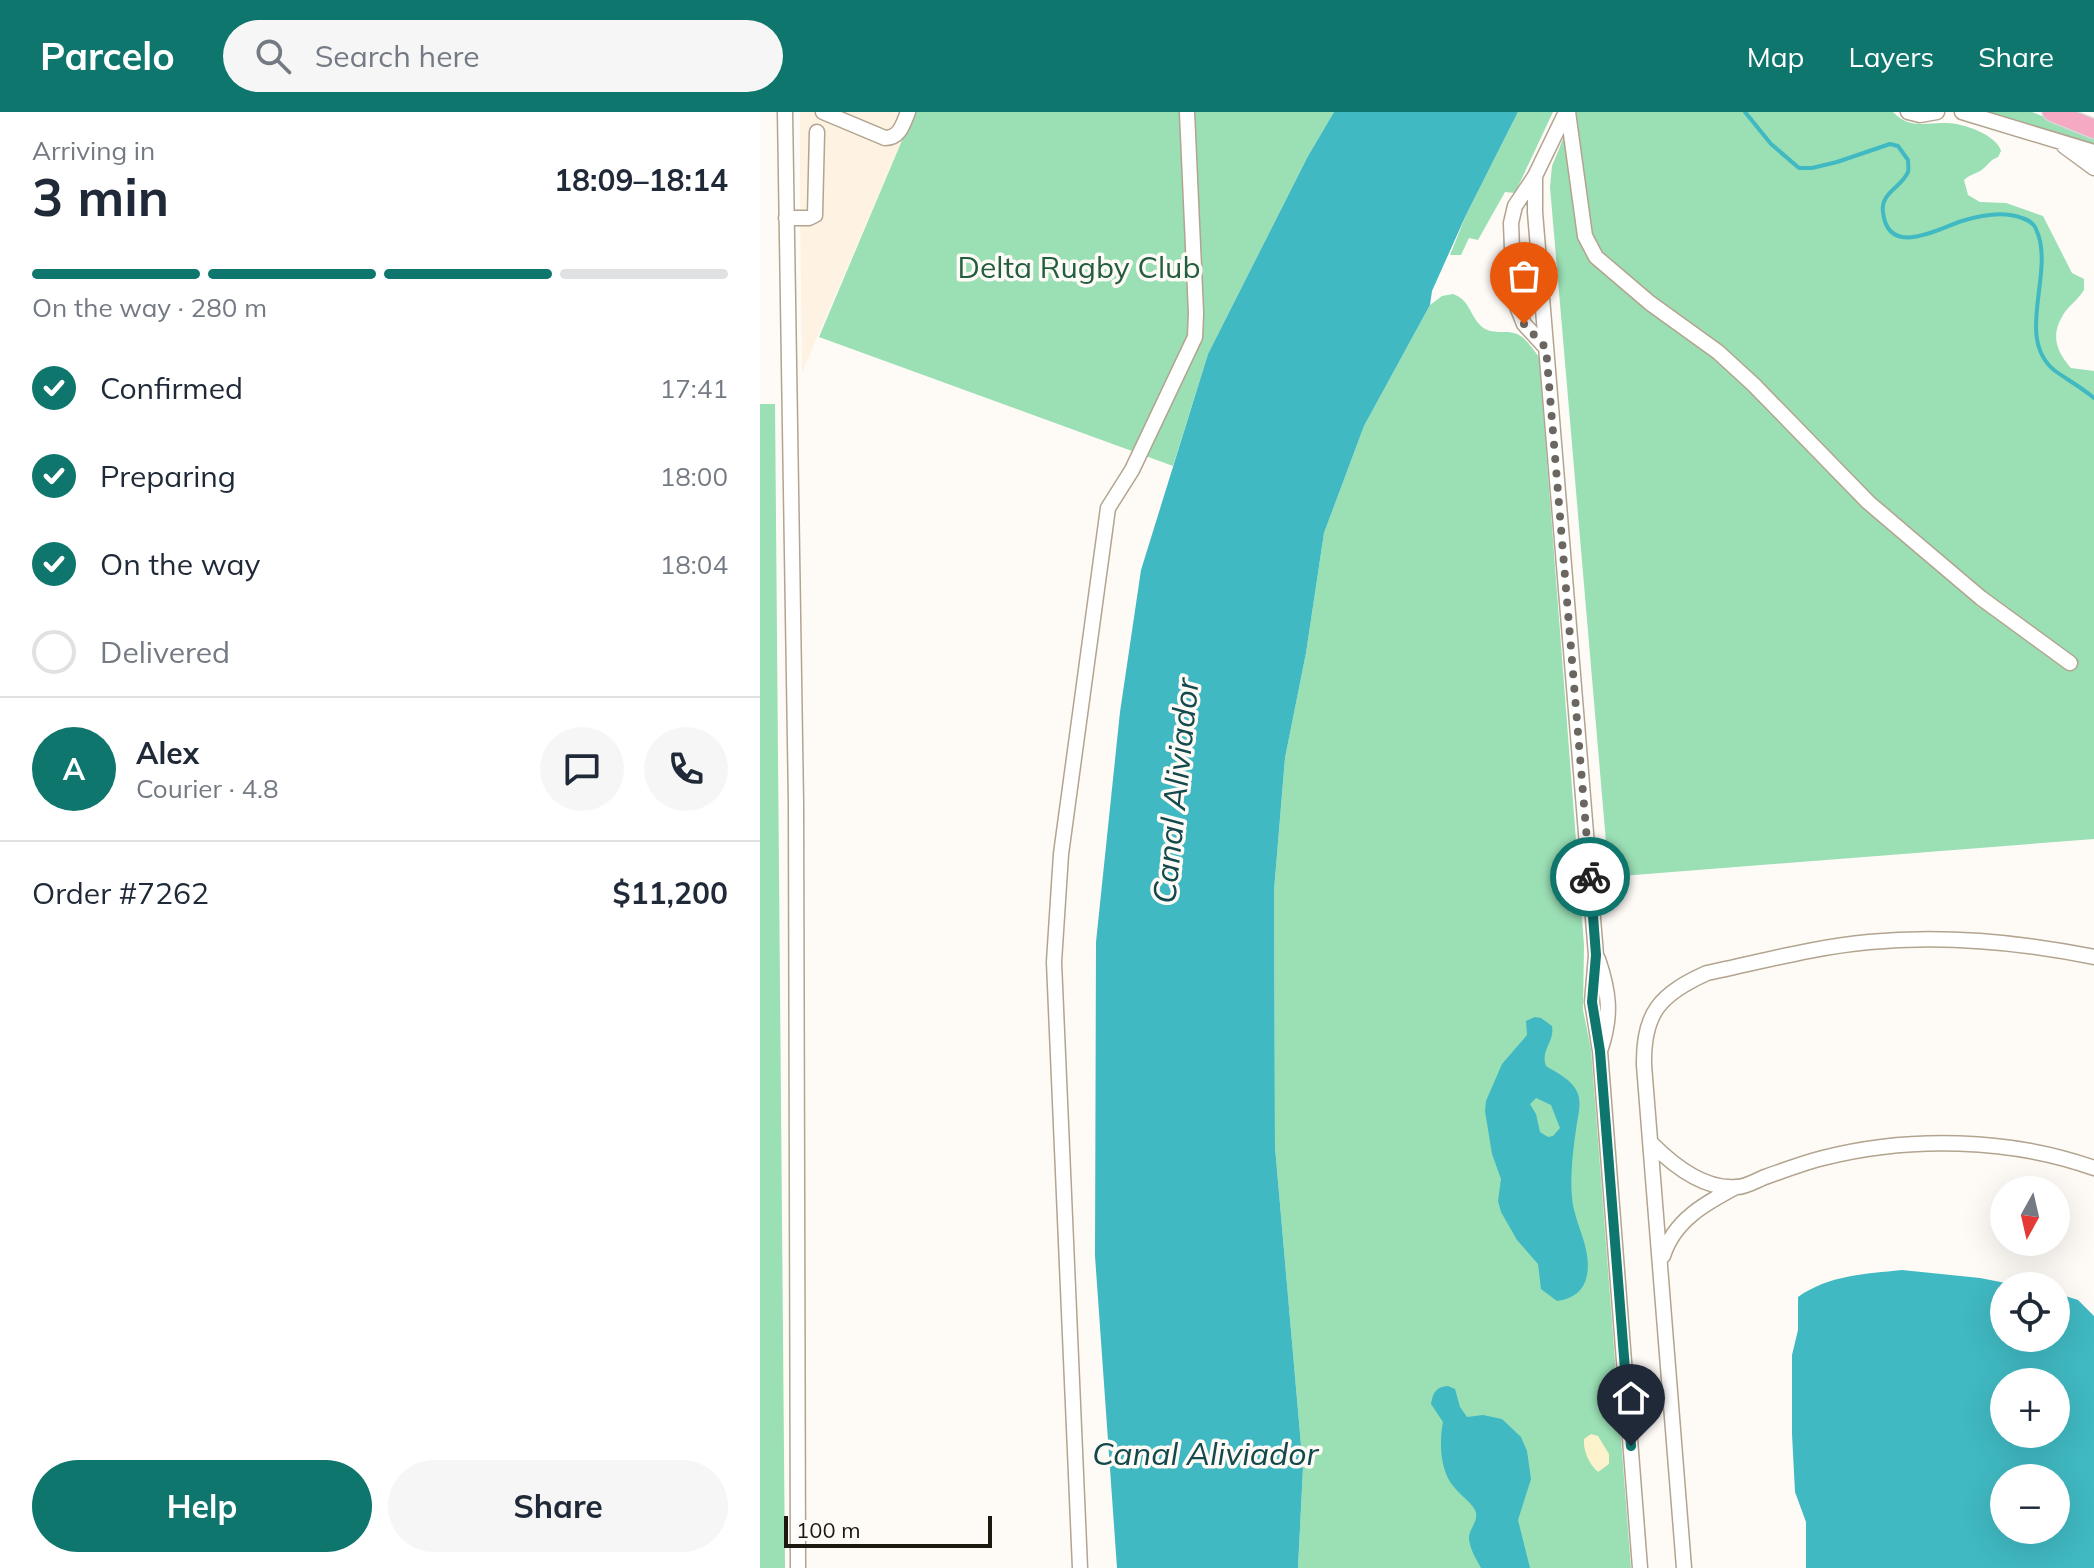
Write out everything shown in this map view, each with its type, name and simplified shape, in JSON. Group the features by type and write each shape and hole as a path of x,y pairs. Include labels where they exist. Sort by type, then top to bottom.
{"main road":[{"path":"2052,112 2094,129"}],"street":[{"path":"785,112 796,804 798,1568"},
{"path":"823,112 885,138 898,134 908,112"},
{"path":"1080,1568 1054,962 1061,854 1108,508 1132,470 1195,337 1187,112"},
{"path":"1546,348 1524,324 1514,299 1513,213 1567,112"},
{"path":"1567,112 1585,236 1596,257 1650,303 1727,360 1878,511 1981,598 2070,663"},
{"path":"1908,112 1920,115 1937,112"},
{"path":"1962,112 2094,152"},
{"path":"786,218 815,215 817,132"},
{"path":"2061,144 2094,168"},
{"path":"1535,176 1546,348 1596,955 1592,1002 1600,1051 1640,1568"},
{"path":"1512,247 1538,245"},
{"path":"1684,1568 1644,1065 1646,1024 1655,1010 1686,983 1707,973 1828,948 1913,939 1996,941 2094,957"},
{"path":"1652,1144 1668,1160 1694,1176 1737,1187"},
{"path":"1661,1264 1666,1247 1680,1226 1708,1202 1737,1187 1801,1164 1887,1146 1933,1144 2023,1150 2094,1168"}],"shaded area":[{"path":"800,112 914,112 802,373 800,209"}],"green space":[{"name":"Delta Rugby Club","path":"914,112 1334,112 1308,156 1208,354 1173,466 819,337"},
{"path":"1518,112 1553,112 1515,193 1505,192 1478,240 1469,238 1461,255 1450,255 1466,215"},
{"path":"1574,112 1893,112 1912,123 1962,125 1986,135 1998,145 2001,151 1998,157 1964,180 1968,195 1980,202 2006,203 2043,216 2072,273 2084,279 2084,290 2063,315 2056,337 2059,350 2071,368 2094,371 2094,839 1609,877 1550,187 1552,166"},
{"path":"1982,112 2032,112 2094,137 2094,145"},
{"path":"1453,294 1466,304 1481,326 1490,331 1517,334 1539,357 1584,945 1583,1010 1591,1049 1631,1568 1298,1568 1303,1468 1275,1147 1274,891 1285,758 1306,653 1324,533 1364,426 1430,305 1442,296"},
{"path":"760,404 775,404 785,1568 760,1568"}],"sand":[{"path":"1591,1434 1598,1436 1609,1454 1609,1464 1598,1472 1584,1448 1584,1439"}],"water":[{"name":"Canal Aliviador","path":"1334,112 1518,112 1466,215 1432,291 1430,305 1364,426 1324,533 1306,653 1285,758 1274,891 1275,1147 1303,1468 1298,1568 1117,1568 1095,1256 1096,942 1120,712 1141,570 1208,354 1308,156"},
{"path":"1541,1018 1552,1026 1545,1055 1546,1066 1569,1081 1579,1098 1571,1190 1587,1255 1587,1275 1577,1293 1557,1301 1541,1289 1538,1264 1517,1240 1501,1212 1498,1201 1501,1179 1492,1154 1485,1111 1486,1101 1502,1064 1527,1035 1526,1021","holes":["1536,1098 1551,1105 1560,1128 1548,1137 1540,1132 1530,1104"]},
{"path":"1902,1270 1990,1280 1990,1352 2070,1352 2070,1297 2078,1300 2094,1316 2094,1568 1806,1568 1806,1522 1795,1492 1792,1434 1792,1355 1798,1330 1798,1297 1822,1284 1861,1274"},
{"path":"1448,1386 1455,1389 1460,1407 1467,1417 1483,1415 1502,1419 1521,1437 1527,1451 1531,1479 1518,1520 1530,1568 1481,1568 1474,1554 1469,1535 1476,1514 1449,1481 1441,1447 1443,1422 1431,1404 1436,1391"}],"waterway":[{"path":"1745,112 1771,144 1799,168 1837,162 1890,144 1898,146 1908,160 1908,172 1883,205 1887,226 1894,234 1915,237 1969,219 1992,215 2015,216 2032,223 2041,246 2042,264 2037,340 2043,356 2054,370 2094,398"}],"way so far":[{"path":"1524,324 1546,348 1590,877"}],"route":[{"path":"1590,877 1596,955 1592,1002 1600,1051 1631,1446"}]}
